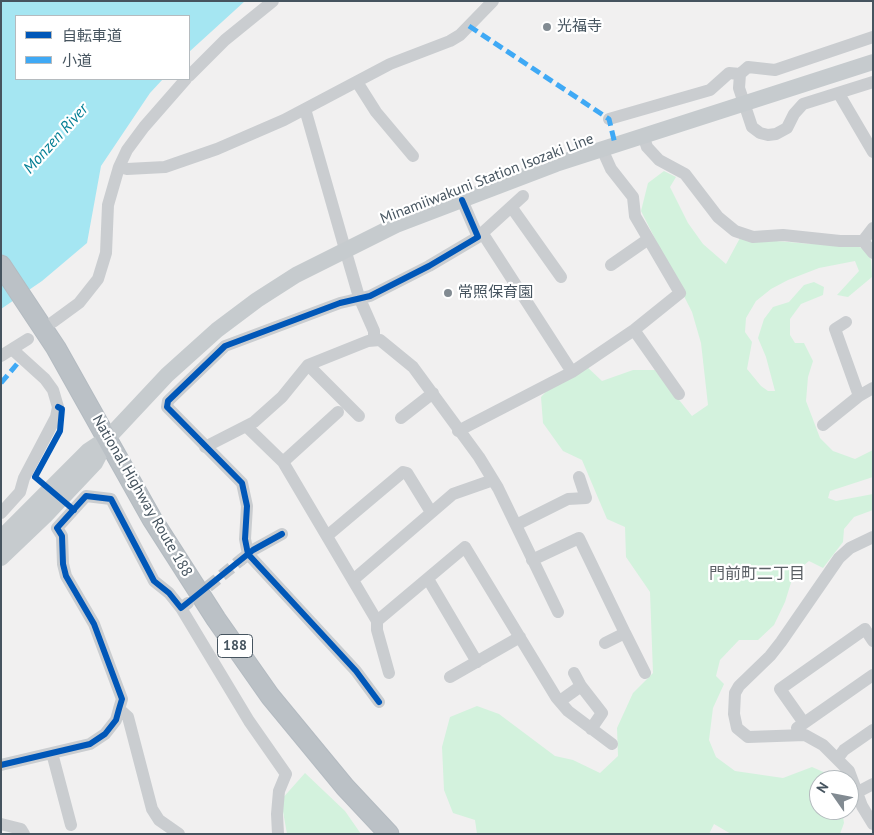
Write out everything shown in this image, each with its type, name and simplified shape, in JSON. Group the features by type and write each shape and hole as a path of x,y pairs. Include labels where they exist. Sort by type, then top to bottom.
{"highway":[{"name":"National Highway Route 188","path":"1,265 56,348 174,555 265,688 345,786 389,834"}],"main road":[{"name":"Minamiiwakuni Station Isozaki Line","path":"108,438 129,413 198,346 265,295 296,275 345,249 396,225 602,149 873,62"},
{"path":"1,538 88,451 108,438"},
{"path":"1,558 45,516 95,463 108,438"}],"street":[{"path":"190,75 225,40 273,1"},
{"path":"119,167 127,169 165,167 218,149 305,109 390,64 450,42 460,35 493,1"},
{"path":"873,37 774,70 748,67 740,74 739,88 752,127 760,133 776,134 787,128 794,114 803,104 873,82"},
{"path":"609,119 710,90 729,73 740,74"},
{"path":"54,322 79,303 98,279 106,253 108,205 119,167 127,150 144,127 185,80"},
{"path":"357,82 376,112 413,156"},
{"path":"839,94 873,152"},
{"path":"305,109 359,297 374,331 374,339"},
{"path":"643,135 647,147 659,160 685,174 718,218 735,231 753,237 783,235 840,242 862,241 873,228"},
{"path":"458,431 572,372 634,330 680,293 647,240 635,216 633,197 611,169 602,149"},
{"path":"379,702 356,671 245,556 247,521 245,490 242,483 167,407 168,401 225,346 359,297 370,296 384,290 481,235 523,196"},
{"path":"462,200 481,235 572,372"},
{"path":"512,208 562,277"},
{"path":"611,265 647,240"},
{"path":"862,241 873,253"},
{"path":"846,322 835,330 859,396"},
{"path":"634,330 678,394"},
{"path":"1,513 20,492 24,478 56,417 58,407 53,390 45,380 7,353 28,339"},
{"path":"205,447 247,427 282,397 308,365 374,339 380,340 413,367 493,480 558,612"},
{"path":"308,365 359,416"},
{"path":"823,425 859,396 873,388"},
{"path":"401,418 433,393"},
{"path":"283,462 338,412"},
{"path":"247,427 283,462 377,621 377,630 390,673"},
{"path":"327,536 403,472 431,512"},
{"path":"516,525 568,499 586,498 579,477"},
{"path":"353,580 431,512 461,490 493,480"},
{"path":"1,764 90,744 105,734 116,720 122,699 94,624 66,576 63,564 62,536 57,528 86,496 111,499 154,581 184,605 249,721 286,774 279,791 276,814 278,834"},
{"path":"245,556 282,534"},
{"path":"849,770 816,740 805,735 794,737 748,737 742,734 737,728 734,714 734,693 781,642 838,558 850,548 873,537"},
{"path":"532,560 579,538 645,673"},
{"path":"377,621 465,547 560,701 568,711 612,744"},
{"path":"428,579 477,662"},
{"path":"804,723 780,689 865,629 873,641"},
{"path":"605,643 625,633"},
{"path":"450,677 520,637"},
{"path":"574,673 581,686 602,713 591,729"},
{"path":"794,737 795,732 804,723 873,675"},
{"path":"560,701 581,686"},
{"path":"120,709 128,717 152,810 159,820 179,834"},
{"path":"838,758 844,750 873,730"},
{"path":"52,753 71,825"},
{"path":"859,791 873,784"},
{"path":"859,798 873,824"},
{"path":"5,828 21,829 24,834"}],"green space":[{"path":"664,171 676,177 670,187 688,223 703,244 726,264 740,238 812,244 855,244 867,252 871,260 872,277 848,297 837,295 859,271 855,261 819,268 788,280 771,289 756,301 746,318 745,332 752,342 747,369 761,386 768,391 775,391 766,357 758,338 764,319 773,307 789,302 804,285 814,282 824,287 823,295 801,304 790,319 790,335 795,343 804,343 813,361 808,377 806,401 820,438 833,451 855,459 873,450 873,477 830,491 828,498 836,501 873,494 873,510 854,517 844,529 843,542 823,568 809,561 794,573 785,602 774,625 758,640 739,640 720,660 716,676 724,684 713,708 709,740 716,757 735,771 783,778 812,767 819,770 809,770 809,820 844,820 840,834 731,834 714,824 709,834 477,834 475,820 453,813 444,790 442,747 450,717 477,706 499,714 555,756 573,760 600,773 618,756 617,728 633,693 653,673 650,592 626,557 625,527 607,519 582,460 563,451 543,423 541,397 554,383 585,365 602,381 633,370 655,370 692,416 708,405 701,343 692,312 641,211 648,183"},
{"path":"305,773 345,811 361,834 287,834 281,800"}],"water":[{"name":"Monzen River","path":"1,1 245,1 190,51 190,15 15,15 15,80 162,80 150,93 101,166 87,243 42,281 1,309"}],"tunnel":[{"path":"194,598 242,559"}],"marked path":[{"path":"469,26 609,119 615,144"},
{"path":"1,383 17,364"}],"cycle path":[{"path":"379,702 356,671 248,554 245,539 247,506 242,483 167,407 168,401 225,346 340,303 370,296 429,266 478,237 462,200"},
{"path":"58,407 62,409 60,431 35,477 74,510"},
{"path":"1,765 90,744 105,734 116,720 122,699 94,624 66,576 63,564 62,536 57,528 86,496 111,499 154,581 169,593 181,608 253,550 282,534"}],"place":[{"name":"光福寺","path":"547,27"},
{"name":"常照保育園","path":"448,293"}],"district":[{"name":"門前町二丁目","path":"757,574"}]}
